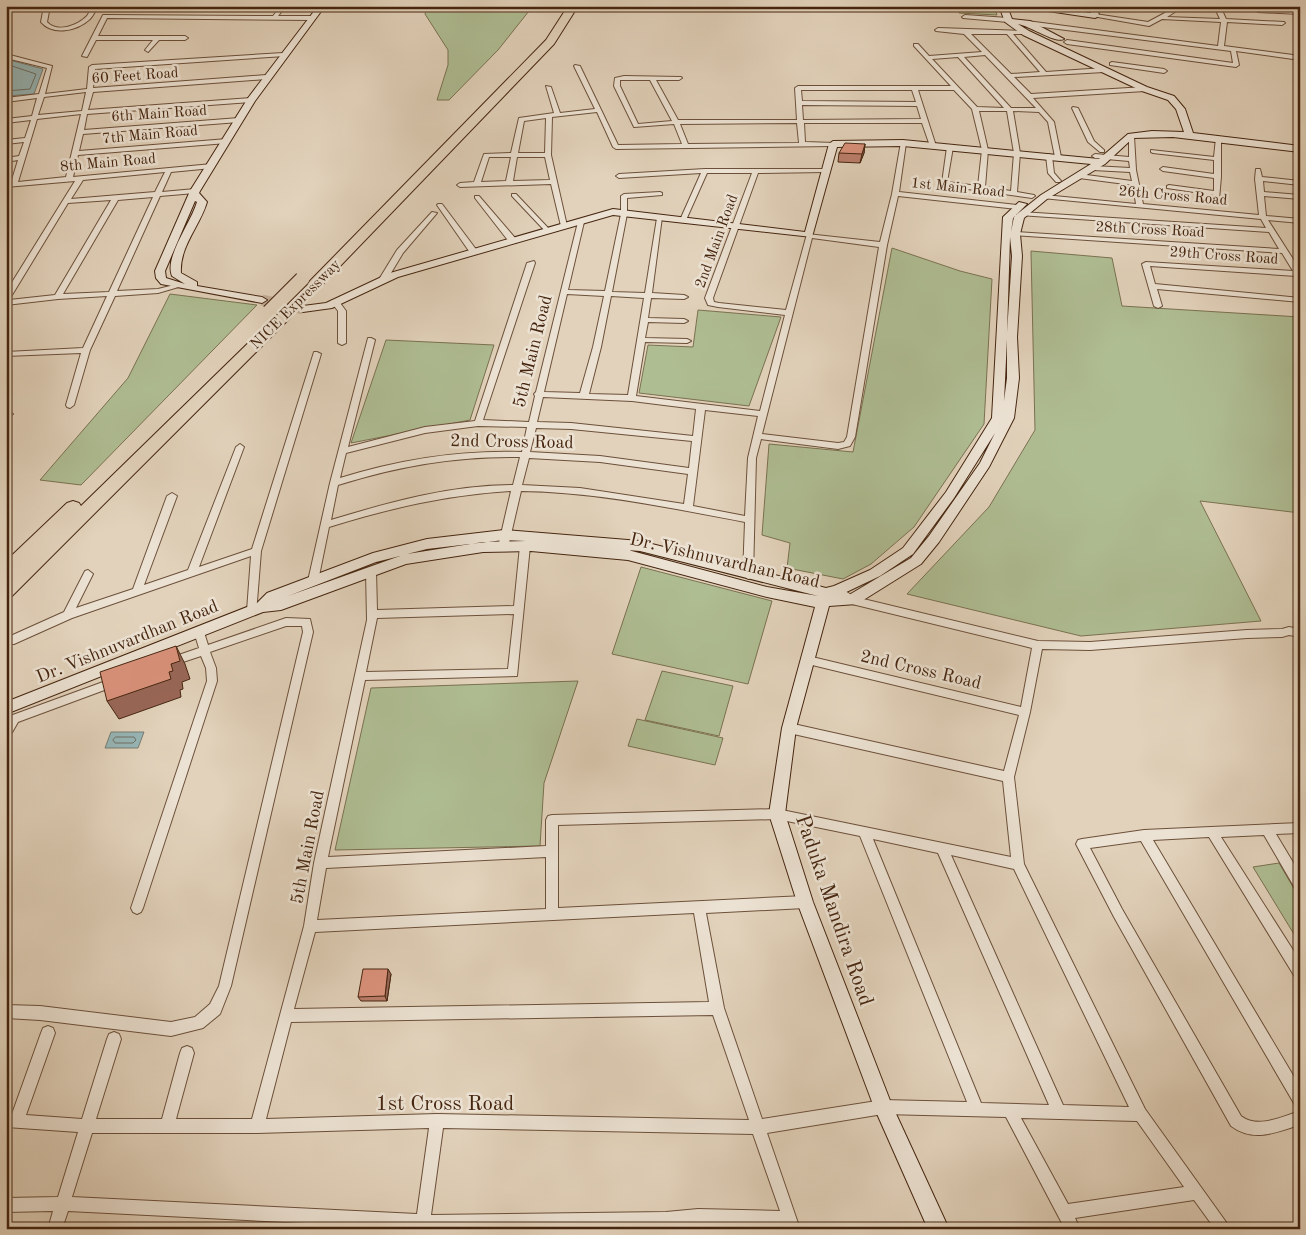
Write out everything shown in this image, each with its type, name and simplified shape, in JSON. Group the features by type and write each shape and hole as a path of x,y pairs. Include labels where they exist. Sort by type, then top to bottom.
{"highway":[{"name":"NICE Expressway","path":"322,258 538,43 564,6"},
{"name":"NICE Expressway","path":"6,572 272,309 308,278 550,42 573,6"},
{"name":"NICE Expressway","path":"6,592 272,309"}],"street":[{"path":"47,6 44,22 47,27 54,29 78,24 86,20 97,6"},
{"path":"274,18 284,6"},
{"path":"213,290 178,286 164,282 160,277 160,271 195,193 251,100 266,77 322,6"},
{"path":"1002,6 1008,20 1026,33 1145,89"},
{"path":"1018,6 1060,9 1149,24 1164,18 1182,6"},
{"path":"1093,6 1096,16"},
{"path":"1217,6 1224,21 1221,47"},
{"path":"1258,9 1267,23"},
{"path":"1258,9 1300,12"},
{"path":"85,56 106,13 312,18"},
{"path":"965,18 1008,20 1293,56"},
{"path":"1164,18 1181,21 1282,23"},
{"path":"1028,23 1160,88 1161,92 1184,110 1189,134"},
{"path":"1149,24 1152,38 1152,53"},
{"path":"938,30 1009,34 1026,33"},
{"path":"966,32 1029,96 1051,122 1053,156 1051,173 1058,181"},
{"path":"1009,34 1044,73"},
{"path":"94,38 185,38"},
{"path":"148,50 157,38"},
{"path":"1067,42 1236,64 1233,49"},
{"path":"916,45 975,109 985,150 981,189"},
{"path":"929,58 988,53"},
{"path":"69,178 90,90 92,68 283,55"},
{"path":"959,55 1010,110 1017,153 1014,193"},
{"path":"6,56 50,65 14,184"},
{"path":"1112,64 1164,71"},
{"path":"578,66 616,148 903,143 1053,156 1133,160"},
{"path":"1010,76 1104,70"},
{"name":"60 Feet Road","path":"6,100 90,90 266,77"},
{"path":"652,78 676,122 686,146"},
{"path":"679,78 617,79 617,86 636,126 676,122 925,121"},
{"path":"548,87 553,115 548,154 564,226"},
{"path":"802,145 798,88 956,88"},
{"path":"914,88 933,146"},
{"path":"1029,96 1145,89 1161,92"},
{"path":"6,121 85,112 251,100"},
{"path":"799,103 920,104"},
{"path":"1075,108 1099,159 1134,170"},
{"path":"975,109 1040,110"},
{"path":"509,183 516,155 521,119 599,110"},
{"name":"6th Main Road","path":"80,132 239,120"},
{"name":"Dr. Vishnuvardhan Road","path":"6,708 86,685 199,632 257,609 276,606 405,559 504,541 525,546 628,555 767,592 829,596 874,573 908,551 950,494 998,418 1007,240 1006,226 1008,218 1058,181 1099,159 1125,132 1189,134 1300,148"},
{"name":"Dr. Vishnuvardhan Road","path":"1038,196 1079,176 1131,136 1189,134 1300,148"},
{"path":"1131,136 1135,183 1140,205"},
{"path":"1169,187 1217,195 1218,139"},
{"path":"6,142 27,140"},
{"name":"7th Main Road","path":"76,153 227,141"},
{"path":"757,436 838,446 847,444 851,436 883,245 895,194 903,143"},
{"path":"748,575 752,458 833,144"},
{"name":"26th Cross Road","path":"950,147 944,182 950,186 1300,221"},
{"path":"1154,151 1218,159"},
{"path":"477,184 486,155 548,154"},
{"path":"6,160 21,158"},
{"name":"8th Main Road","path":"6,185 212,166"},
{"path":"1163,169 1218,177"},
{"path":"70,405 86,350 168,170"},
{"name":"2nd Main Road","path":"756,170 709,298 711,303 789,313"},
{"path":"619,176 705,171 825,170"},
{"path":"1258,170 1263,218 1283,251 1300,274"},
{"path":"683,220 705,171"},
{"path":"1079,176 1135,183"},
{"path":"6,299 81,177"},
{"path":"1258,179 1300,183"},
{"path":"460,185 554,182"},
{"path":"67,200 116,198 158,193 195,193"},
{"path":"195,193 202,202 201,212 181,249 175,268 176,274 188,283 272,309"},
{"path":"584,396 608,294 624,214 624,196 660,194"},
{"name":"1st Main Road","path":"895,194 1019,211 1270,230"},
{"path":"1260,194 1300,197"},
{"path":"514,195 548,231"},
{"path":"477,197 513,241"},
{"path":"58,297 116,198"},
{"path":"440,206 474,252"},
{"name":"Dr. Vishnuvardhan Road","path":"257,609 272,597 373,558 427,544 504,541 640,546 829,596 852,600 916,561 934,539 985,464 1008,418 1012,394 1012,337 1017,256 1015,234 1019,211"},
{"path":"303,309 335,302 382,281 474,252 613,212 883,245"},
{"path":"382,281 400,252 434,213"},
{"path":"632,398 660,218"},
{"name":"5th Main Road","path":"504,541 581,222"},
{"name":"28th Cross Road","path":"1015,234 1283,251"},
{"path":"478,423 531,262"},
{"name":"29th Cross Road","path":"1153,286 1146,264 1300,274"},
{"path":"6,303 58,297 158,291 178,286"},
{"path":"1158,306 1153,286 1300,300"},
{"path":"564,292 684,297"},
{"path":"335,302 342,311 342,343"},
{"path":"644,320 684,321"},
{"path":"313,581 334,483 371,340"},
{"path":"641,340 687,341"},
{"path":"6,354 86,350"},
{"path":"257,609 256,551 317,354"},
{"path":"538,394 632,398 762,414"},
{"path":"688,508 701,406"},
{"path":"342,451 425,430 478,423 532,424 656,433 696,439"},
{"path":"192,573 240,447"},
{"name":"2nd Cross Road","path":"334,483 365,474 444,457 524,456 642,464 692,472"},
{"path":"325,525 363,513 444,494 517,488 616,494 750,520"},
{"path":"137,592 172,496"},
{"path":"361,676 513,673 525,546"},
{"path":"10,641 68,615 256,551"},
{"name":"5th Main Road","path":"257,1126 310,926 320,863 373,614 371,572"},
{"path":"68,615 88,574"},
{"path":"829,596 1038,645 1090,646 1282,633 1293,639 1300,634"},
{"name":"Paduka Mandira Road","path":"829,596 808,660 789,728 777,814 805,902 883,1107 939,1229"},
{"path":"373,614 518,610"},
{"path":"6,1011 40,1013 171,1029 198,1024 215,1009 225,986 308,632 306,622 286,622 160,666"},
{"path":"137,908 212,681 212,667 204,651 199,632"},
{"path":"1038,645 1026,712 1008,778 1018,864 1140,1114 1224,1229"},
{"name":"2nd Cross Road","path":"808,660 1026,712"},
{"path":"6,733 14,719 86,685 124,678"},
{"path":"789,728 1008,778"},
{"path":"552,915 552,820 777,814 1018,864"},
{"path":"1300,828 1144,836 1082,844 1118,913 1236,1121 1242,1128 1252,1131 1300,1118"},
{"path":"1267,830 1300,886"},
{"path":"864,832 977,1110"},
{"path":"1212,832 1300,973"},
{"path":"1144,836 1300,1100"},
{"path":"942,848 1058,1112"},
{"path":"320,863 552,851"},
{"path":"310,926 805,902"},
{"path":"6,1205 63,1204 313,1223 422,1226 791,1224 717,1008 699,908"},
{"path":"286,1016 717,1008"},
{"path":"12,1120 48,1033"},
{"path":"55,1229 114,1039"},
{"path":"167,1126 186,1053"},
{"name":"1st Cross Road","path":"12,1120 88,1126 257,1126 436,1121 758,1127 883,1107 1140,1114"},
{"path":"1010,1111 1072,1229"},
{"path":"422,1226 436,1121"},
{"path":"1064,1212 1198,1192"}],"green space":[{"path":"427,6 533,6 498,50 449,100 437,100 448,65 448,50 425,14"},
{"path":"959,6 994,6 997,15 959,13"},
{"path":"892,248 960,271 992,279 984,424 914,527 871,564 843,579 787,568 790,543 762,535 769,444 853,452"},
{"path":"1031,251 1112,258 1122,306 1300,317 1300,513 1200,501 1261,621 1081,636 907,594 989,507 1035,430"},
{"path":"170,294 257,305 81,485 40,480 128,378"},
{"path":"698,310 781,317 749,406 639,393 648,345 693,347"},
{"path":"386,340 494,345 470,420 351,443"},
{"path":"641,567 772,601 748,684 612,654"},
{"path":"662,671 733,686 719,736 645,720"},
{"path":"578,681 544,783 540,846 335,850 371,688"},
{"path":"637,719 723,738 715,765 628,746"},
{"path":"1279,863 1300,899 1300,944 1253,867"}],"water":[{"path":"6,59 43,69 34,94 6,96"},
{"path":"111,732 144,732 138,748 105,748"}],"building":[{"path":"845,143 865,144 862,154 839,153"},
{"path":"176,646 180,661 171,664 173,671 169,672 171,679 107,701 100,672"},
{"path":"363,969 388,969 385,996 358,997"}],"tunnel":[{"path":"262,300 303,309"}]}
